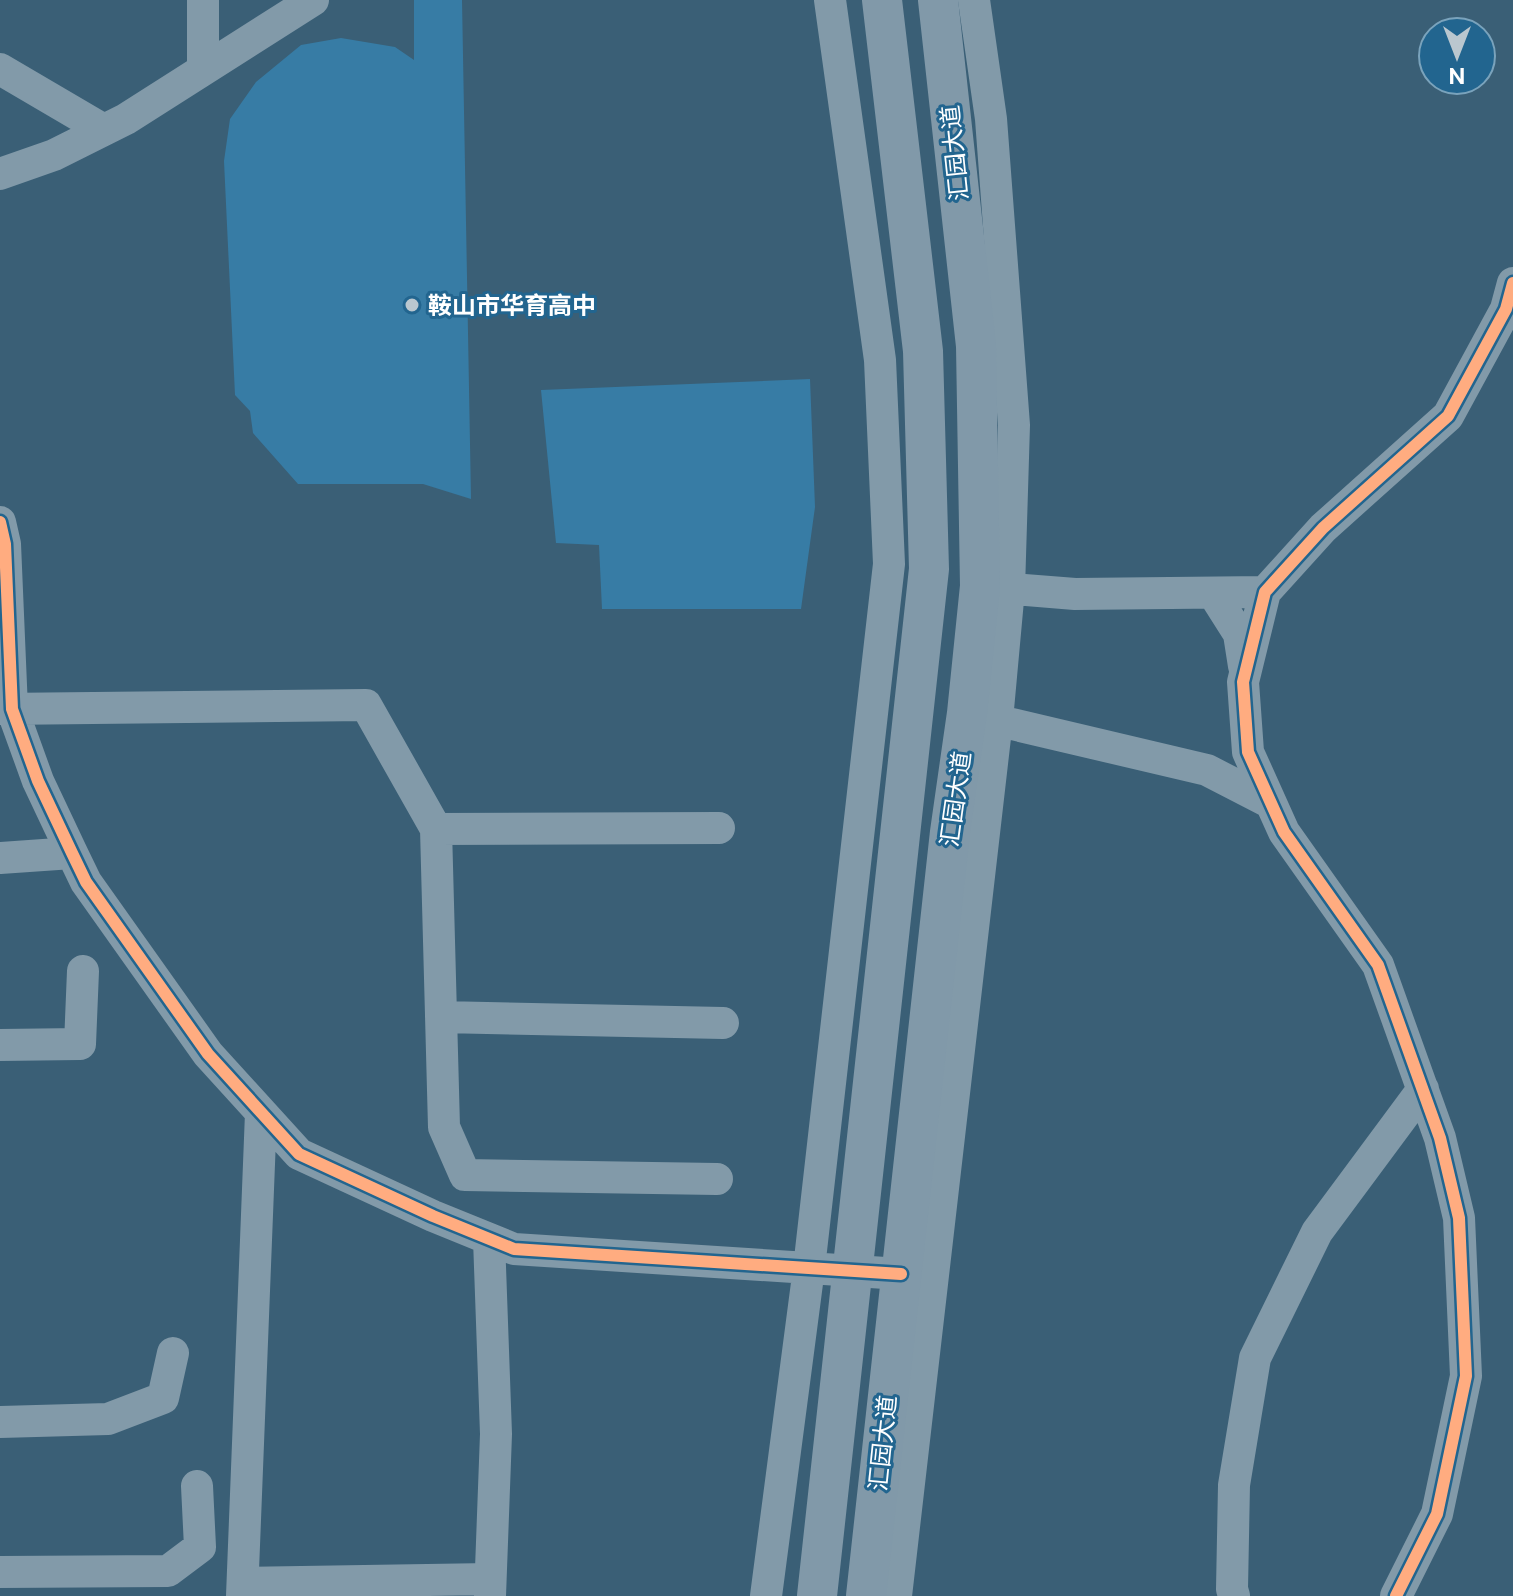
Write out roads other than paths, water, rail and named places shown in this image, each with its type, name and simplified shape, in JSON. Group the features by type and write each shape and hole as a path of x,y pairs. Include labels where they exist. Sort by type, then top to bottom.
{"main road":[{"name":"汇园大道","path":"817,1596 929,569 923,351 882,0"},
{"name":"汇园大道","path":"866,1596 950,832 982,717 995,588 976,346 938,0"}],"street":[{"path":"203,0 203,70"},
{"path":"0,174 54,155 104,130 313,0"},
{"path":"766,1596 809,1268 889,564 880,360 830,0"},
{"path":"974,0 991,119 1014,425 995,588 1075,594 1265,592"},
{"path":"0,69 104,130"},
{"path":"1396,1596 1437,1514 1466,1376 1459,1218 1440,1138 1378,965 1284,832 1248,752 1243,682 1265,592 1323,528 1448,416 1506,309 1513,283"},
{"path":"0,522 5,544 6,709 72,853 86,882 208,1054 299,1154 514,1249 901,1274"},
{"path":"1213,593 1239,634 1245,673"},
{"path":"6,709 366,705 436,829 444,1127 465,1175 717,1179"},
{"path":"896,1596 982,717 1207,770 1271,803"},
{"path":"1207,770 1247,736"},
{"path":"436,829 719,828"},
{"path":"0,858 72,853"},
{"path":"0,1045 80,1044 83,971"},
{"path":"441,1017 723,1023"},
{"path":"1234,1596 1234,1485 1255,1358 1317,1232 1423,1089"},
{"path":"261,1113 243,1589 490,1587 496,1434 489,1239"},
{"path":"0,1422 108,1419 163,1398 173,1353"},
{"path":"0,1572 168,1571 200,1547 197,1486"}],"place":[{"name":"鞍山市华育高中","path":"412,305"}]}
